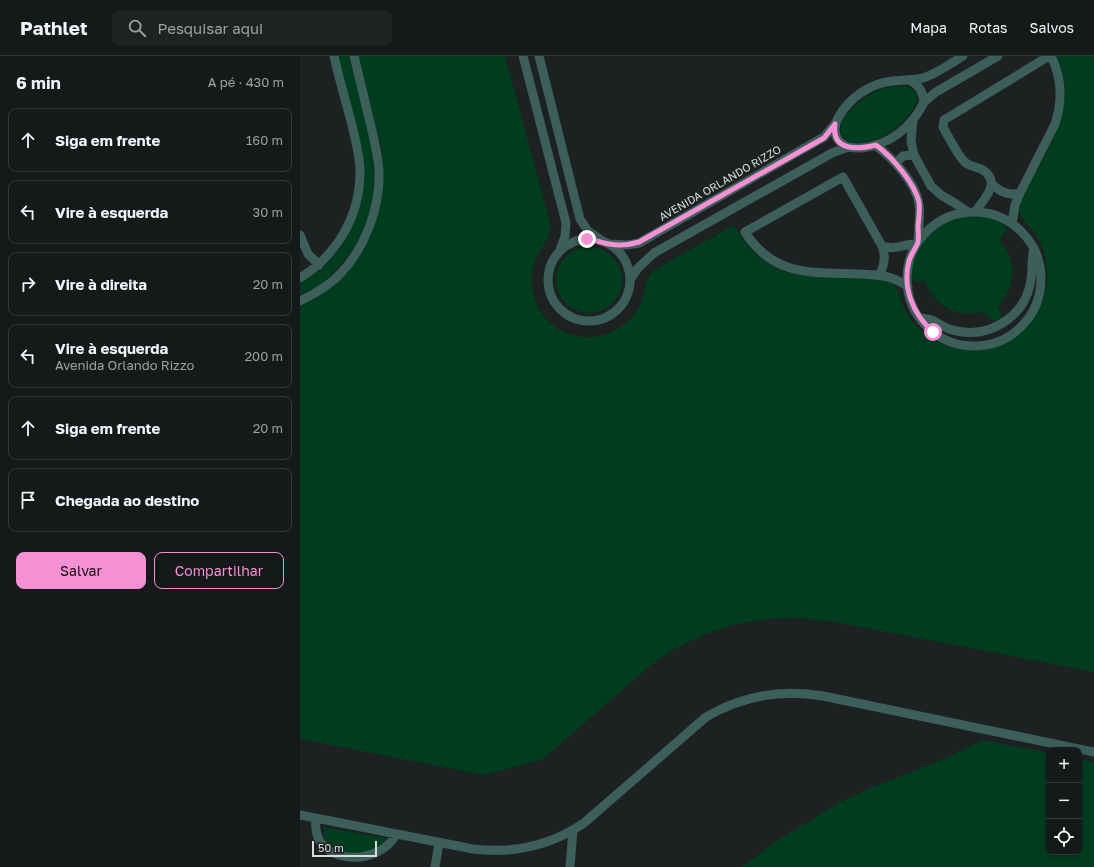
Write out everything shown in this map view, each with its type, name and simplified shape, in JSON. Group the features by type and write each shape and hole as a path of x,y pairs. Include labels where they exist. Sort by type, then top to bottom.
{"street":[{"path":"300,278 319,265 340,242 348,226 358,196 360,172 357,148 334,56"},
{"path":"300,301 321,290 340,275 354,256 367,231 377,202 379,172 375,144 354,56"},
{"path":"523,56 566,223 566,236 560,250 551,263 549,270 548,285 550,293 558,307 570,317 578,320 594,321 609,316 625,301 628,294 630,280 628,266 615,249 588,231 580,219 539,56"},
{"path":"848,147 841,143 836,136 835,124 844,108 858,95 878,84 928,76 963,56"},
{"path":"630,280 638,268 654,253 832,153 848,147 862,148 876,145 896,135 913,120 924,102 936,92 998,56"},
{"path":"1012,224 1015,205 1020,193 1055,124 1058,114 1061,94 1060,84 1055,64 1050,56 944,120 943,127 965,162 983,170 988,175 994,187 1011,194 1020,193"},
{"path":"908,80 921,89 924,102"},
{"path":"913,120 911,141 914,155 925,177 935,191 971,212"},
{"name":"AVENIDA ORLANDO RIZZO","path":"606,243 627,245 639,242 824,138 835,124"},
{"path":"876,145 896,163 917,197 919,203 917,243"},
{"path":"896,163 903,156 914,155"},
{"path":"879,275 884,263 882,246 843,177 745,232 763,254 790,268 810,272 879,275 891,277 908,287"},
{"path":"910,184 918,182 925,177"},
{"path":"971,212 990,192 991,183"},
{"path":"971,212 991,214 1012,224 1023,233 1034,248 1041,274 1041,284 1037,302 1022,326 1006,338 979,346 960,344 951,341 926,325 920,318 911,301 908,287 907,272 909,262 917,243 929,229 937,223 954,215 971,212"},
{"path":"300,235 308,254 319,265"},
{"path":"560,250 573,242 580,240 587,239 606,243"},
{"path":"882,246 893,248 917,243"},
{"path":"920,318 931,320 947,329 965,333 983,331 1000,324 1011,317 1020,308 1028,293 1032,276 1031,259 1034,248"},
{"path":"300,815 480,850 512,851 543,844 573,830 594,814 706,717 735,702 767,694 795,693 816,695 1094,752"},
{"path":"316,819 316,832 320,846 335,860 348,866"},
{"path":"570,867 573,830"},
{"path":"375,862 386,853 394,841 396,834"},
{"path":"435,867 439,843"}],"green space":[{"path":"337,56 349,56 369,137 373,163 373,189 369,215 358,240 341,264 332,274 317,286 300,294 300,284 326,265 341,247 347,237 361,193"},
{"path":"358,56 505,56 550,222 549,236 536,258 533,268 532,288 538,308 546,319 557,328 569,334 581,337 593,337 605,335 616,330 626,323 641,303 648,278 654,270 734,225 758,256 774,267 783,271 794,274 887,280 891,282 897,288 908,316 921,331 929,337 949,346 970,350 990,347 1009,340 1025,328 1037,312 1045,293 1047,271 1046,262 1039,240 1022,218 1019,206 1056,134 1062,115 1065,96 1063,76 1056,56 1094,56 1094,672 835,622 801,618 768,619 736,624 706,634 678,647 652,664 542,760 484,775 300,739 300,307 319,296 349,268 383,178 382,150"},
{"path":"907,86 916,93 918,100 913,109 899,125 890,132 871,141 850,142 843,136 840,129 842,121 854,106 870,94 877,91"},
{"path":"978,216 994,218 1004,223 1006,230 1000,240 1006,248 1012,265 1009,290 998,306 1002,315 1000,319 996,321 989,319 985,312 965,313 948,309 935,298 925,281 914,281 911,275 917,252 929,235 937,228 956,219"},
{"path":"583,247 595,247 602,249 613,256 620,267 622,280 620,293 613,304 602,311 595,313 583,313 576,311 565,304 558,293 556,286 556,274 558,267 565,256 576,249"},
{"path":"983,740 1046,752 1046,855 1082,855 1082,760 1094,762 1094,867 742,867 778,840 839,803 870,788 942,760"},
{"path":"323,827 386,838 383,844 360,861 349,861 331,851 325,840"}],"route":[{"path":"587,239 602,241 609,244 627,245 639,242 824,138 835,124 834,128 836,136 844,145 852,148 862,148 876,145 884,151 902,170 917,197 920,210 918,242 909,262 907,272 908,291 914,310 933,332"}]}
